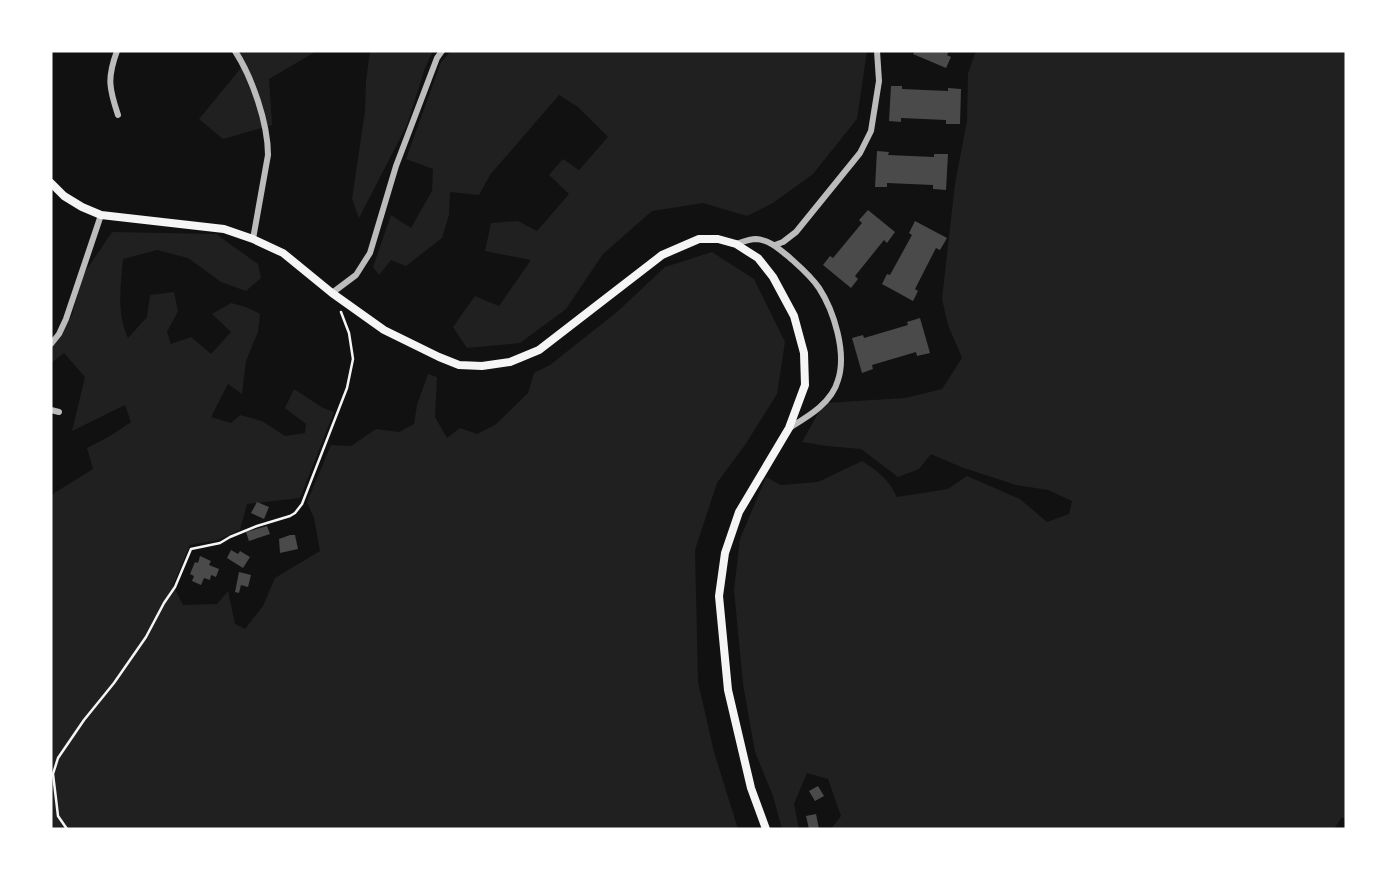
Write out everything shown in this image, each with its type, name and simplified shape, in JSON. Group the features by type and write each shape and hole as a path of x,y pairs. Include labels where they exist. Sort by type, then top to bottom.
{"main road":[{"path":"51,183 64,196 101,215 224,229 253,239 283,253 332,293 384,330 459,365 482,366 510,362 539,350 662,255 699,239 718,239 736,244 758,258 773,276 794,316 804,353 804,386 789,428 739,512 725,553 719,596 728,690 751,788 766,829"}],"street":[{"path":"117,51 109,81 118,115"},
{"path":"235,51 246,68 268,143 253,239"},
{"path":"332,293 356,275 370,253 396,166 442,51"},
{"path":"775,246 796,232 860,153 871,131 879,81 877,51"},
{"path":"51,344 66,319 101,215"},
{"path":"736,244 754,239 767,241 800,266 818,286 831,310 840,341 841,366 838,382 828,398 809,416 789,428"},
{"path":"51,410 59,412"}],"path":[{"path":"67,829 58,816 53,774 58,758 146,637 175,587 191,549 220,543 257,526 290,516 302,504 347,387 353,359 349,333 341,311"}],"shaded area":[{"path":"235,51 352,51 315,52 269,79 272,125 223,139 199,119 241,68"},
{"path":"370,51 433,51 407,125 359,218 352,199 365,111"},
{"path":"451,51 867,51 857,119 813,174 773,203 747,216 703,203 652,211 603,254 566,309 520,343 467,348 453,327 475,296 499,306 531,260 485,251 491,223 518,221 537,231 569,194 549,175 563,159 579,170 608,137 578,107 559,95 490,175 479,195 450,192 449,215 442,238 406,266 391,260 379,275 373,267 391,215 411,228 432,191 433,169 406,159 441,62"},
{"path":"976,51 1346,51 1346,819 1342,817 1334,829 831,829 841,816 828,779 807,773 794,804 799,829 782,829 773,796 755,752 743,684 734,590 740,539 766,477 781,485 818,482 862,461 882,476 897,497 948,489 967,476 1020,499 1047,522 1069,514 1072,501 1048,490 1016,485 931,454 919,469 898,477 861,449 802,442 824,403 905,398 942,389 962,358 948,325 942,299 955,184 967,121 968,73"},
{"path":"112,232 216,234 258,264 261,278 246,291 221,282 188,258 157,250 123,259 121,308 128,338 147,317 150,295 174,292 178,311 167,332 171,344 191,337 211,354 231,332 212,314 231,303 260,314 258,332 246,361 242,394 228,384 211,417 231,423 240,415 262,421 285,436 305,433 306,424 285,408 294,389 334,412 300,498 247,504 240,530 218,540 190,545 173,585 183,605 217,604 228,591 235,624 245,629 263,606 275,578 320,551 314,518 307,502 331,445 351,446 376,429 399,432 414,424 417,405 428,374 437,377 435,417 447,438 460,428 477,434 495,425 528,393 534,373 550,365 617,312 665,267 712,252 754,279 785,342 777,394 717,483 695,550 698,682 714,752 738,829 51,829 51,495 93,469 87,448 131,422 125,405 72,431 85,377 64,353 51,363 51,349 72,315 83,275"}],"building":[{"path":"915,51 949,51 947,55 951,57 946,68 913,54"},
{"path":"891,86 948,91 948,88 961,89 960,124 946,124 946,120 901,118 901,122 889,121"},
{"path":"877,151 889,152 888,155 934,157 934,154 948,154 946,190 933,189 933,185 887,183 887,187 875,187"},
{"path":"868,210 895,232 887,243 884,240 855,276 858,279 851,288 823,265 830,256 833,258 862,223 859,220"},
{"path":"915,221 947,238 940,250 936,248 915,289 918,291 913,301 882,284 887,274 890,275 912,235 909,233"},
{"path":"920,318 930,353 917,356 916,352 872,365 873,369 862,373 852,338 863,335 864,338 908,325 907,322"},
{"path":"257,502 269,507 264,519 251,513"},
{"path":"267,526 270,534 249,541 246,532"},
{"path":"295,535 298,549 280,553 279,539"},
{"path":"231,550 238,554 240,551 250,557 243,568 227,558"},
{"path":"200,556 211,561 209,565 219,569 216,577 211,575 210,580 204,578 201,585 192,581 194,576 190,574"},
{"path":"239,572 251,575 248,587 241,585 239,593 235,592"},
{"path":"818,786 824,796 815,801 809,791"},
{"path":"816,814 819,829 809,829 806,816"}]}
